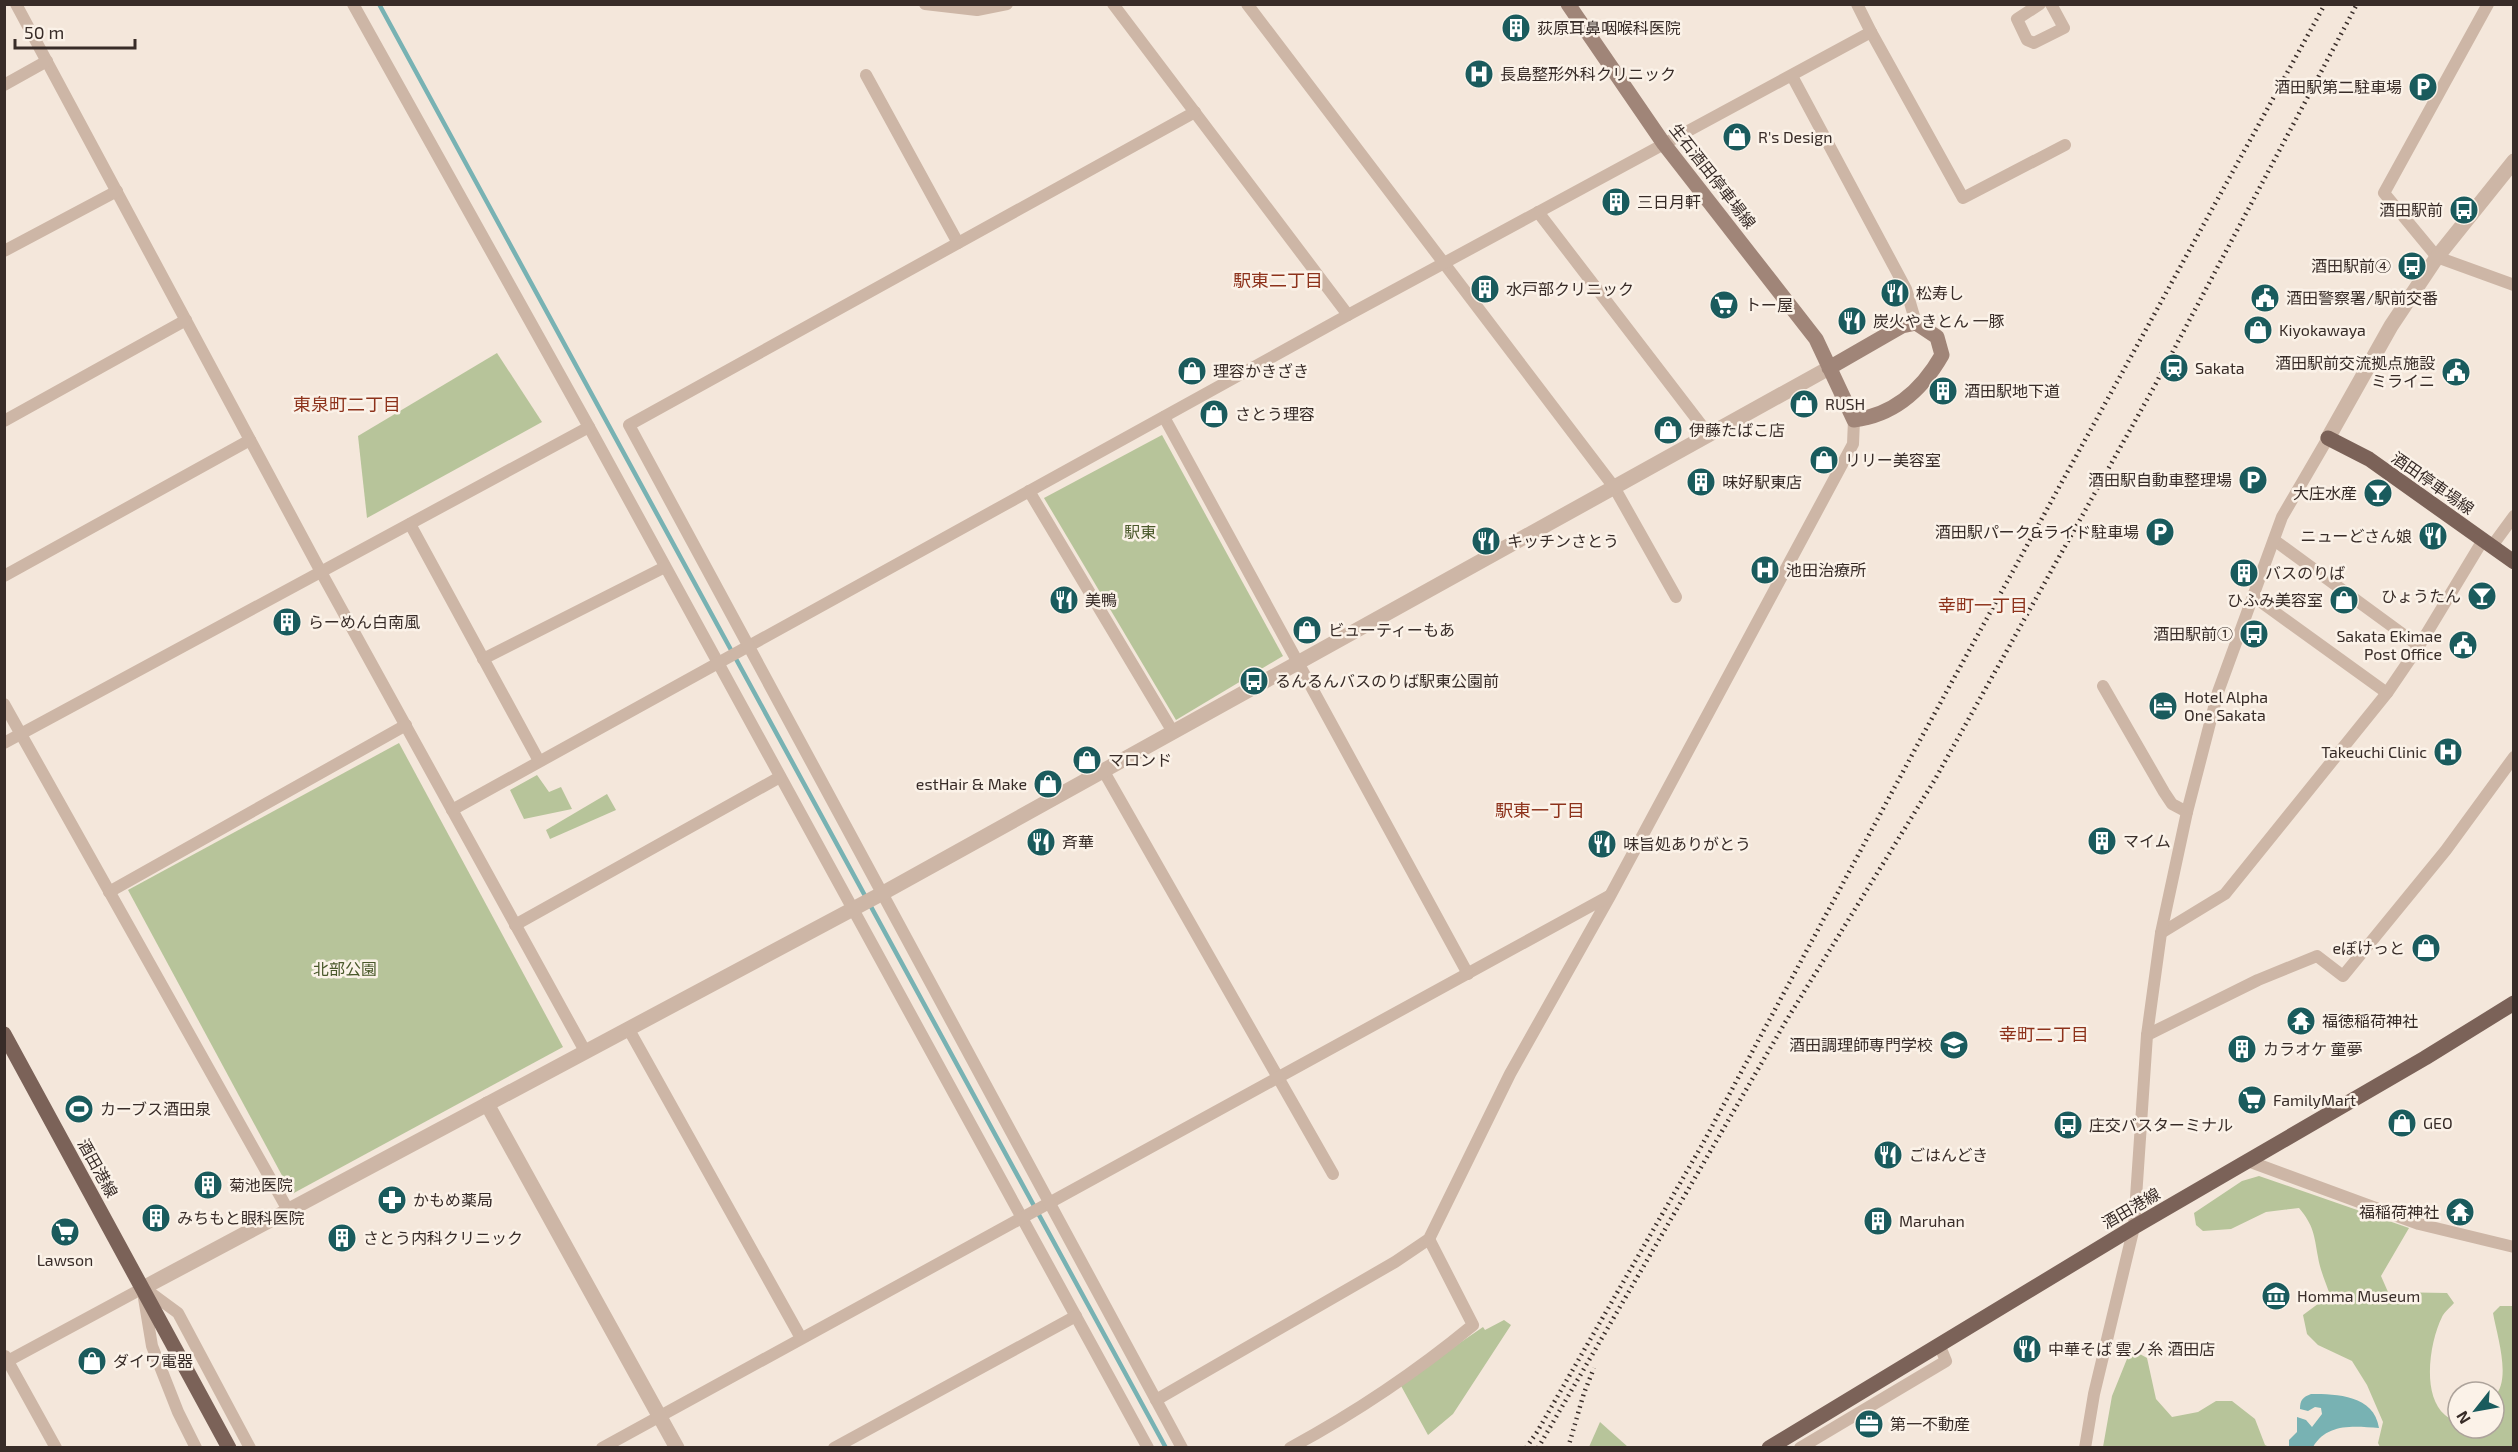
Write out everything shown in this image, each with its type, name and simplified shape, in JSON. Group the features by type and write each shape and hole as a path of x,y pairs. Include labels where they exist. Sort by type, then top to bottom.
{"main road":[{"name":"生石酒田停車場線","path":"1568,4 1664,144 1816,339 1854,420"},
{"path":"1829,368 1902,326 1916,323 1937,337 1942,355 1929,379 1899,403 1871,418 1854,420"},
{"name":"酒田停車場線","path":"2328,438 2364,456 2514,562"},
{"name":"酒田港線","path":"1769,1448 2134,1227 2514,1004"},
{"name":"酒田港線","path":"4,1034 229,1448"}],"street":[{"path":"16,4 321,572 585,1051"},
{"path":"353,4 589,427 1148,1448"},
{"path":"925,4 977,10 1007,4"},
{"path":"1113,4 1348,315"},
{"path":"1247,4 1614,487 1676,597"},
{"path":"1857,4 1962,198 2065,145"},
{"path":"2040,4 2017,19 2027,40 2034,43 2064,28 2051,4"},
{"path":"2488,4 2384,193 2437,257 2514,285"},
{"path":"452,810 1348,315 1871,32"},
{"path":"4,85 47,62"},
{"path":"866,75 958,243"},
{"path":"1792,76 1906,289 1916,323"},
{"path":"1182,1448 629,425 1195,112"},
{"path":"2085,1448 2094,1394 2134,1227 2147,1035 2161,933 2187,812 2218,692 2282,517 2391,326 2437,257 2514,161"},
{"path":"4,251 117,191"},
{"path":"1538,212 1709,435"},
{"path":"4,421 186,320"},
{"path":"56,1448 6,1360 852,909 1829,368"},
{"path":"1164,417 1468,974"},
{"path":"1156,1400 1395,1262 1429,1239 1510,1074 1610,896 1852,444 1854,420"},
{"path":"4,743 589,427"},
{"path":"4,576 250,440"},
{"path":"1029,491 1173,732"},
{"path":"2161,933 2225,894 2387,693 2488,543 2514,516"},
{"path":"410,524 539,761"},
{"path":"2274,540 2419,646"},
{"path":"483,659 665,567"},
{"path":"2253,597 2387,693"},
{"path":"2103,686 2172,804 2187,812"},
{"path":"4,704 288,1210"},
{"path":"110,892 405,725"},
{"path":"2147,1035 2258,980 2317,956 2343,976 2446,850 2514,757"},
{"path":"1103,770 1333,1174"},
{"path":"515,925 780,777"},
{"path":"602,1448 1610,896"},
{"path":"628,1028 801,1338"},
{"path":"487,1104 677,1448"},
{"path":"2248,1161 2419,1224 2514,1248"},
{"path":"1290,1448 1347,1417 1444,1349 1473,1325 1429,1239"},
{"name":"酒田港線","path":"143,1288 152,1346 178,1412 196,1448"},
{"name":"酒田港線","path":"143,1288 178,1313 250,1448"},
{"path":"834,1448 1076,1316"},
{"path":"1800,1448 1946,1360 1939,1344"}],"green space":[{"path":"497,353 542,422 367,518 358,436"},
{"name":"駅東","path":"1162,435 1283,656 1176,720 1044,498"},
{"name":"北部公園","path":"399,743 563,1047 292,1194 128,890"},
{"path":"537,775 549,792 561,787 572,809 524,819 510,790"},
{"path":"607,794 616,810 550,839 546,830"},
{"path":"2259,1176 2409,1228 2381,1276 2388,1292 2447,1293 2454,1303 2443,1315 2438,1327 2431,1353 2430,1368 2433,1395 2437,1406 2446,1416 2446,1440 2506,1440 2506,1380 2502,1380 2502,1357 2493,1313 2500,1306 2513,1306 2513,1447 2380,1447 2378,1443 2383,1422 2367,1385 2352,1361 2318,1345 2307,1334 2303,1315 2330,1295 2320,1267 2313,1231 2299,1208 2266,1212 2231,1229 2203,1231 2196,1225 2194,1213 2242,1181"},
{"path":"1504,1320 1511,1325 1453,1414 1428,1435 1400,1384 1483,1327 1485,1330"},
{"path":"2131,1349 2147,1358 2156,1399 2172,1417 2198,1412 2216,1401 2232,1401 2255,1419 2265,1445 2269,1447 2103,1447 2112,1396"},
{"path":"1600,1422 1628,1447 1589,1447"}],"water":[{"path":"2311,1394 2343,1396 2362,1403 2376,1417 2379,1428 2342,1428 2326,1434 2313,1447 2289,1447 2289,1440 2297,1432 2297,1417 2306,1420 2312,1427 2322,1414 2321,1408 2315,1407 2308,1411 2300,1409 2302,1399"}],"waterway":[{"path":"379,4 1166,1448"}],"railway":[{"path":"1526,1448 1702,1145 1926,729 2325,4"},
{"path":"1538,1448 1786,1021 1934,781 2154,387 2357,4"},
{"path":"1568,1448 1594,1368"}],"place":[{"name":"荻原耳鼻咽喉科医院","path":"1516,28"},
{"name":"長島整形外科クリニック","path":"1479,74"},
{"name":"酒田駅第二駐車場","path":"2423,87"},
{"name":"R's Design","path":"1737,137"},
{"name":"三日月軒","path":"1616,202"},
{"name":"酒田駅前","path":"2464,210"},
{"name":"酒田駅前④","path":"2412,266"},
{"name":"水戸部クリニック","path":"1485,289"},
{"name":"松寿し","path":"1895,293"},
{"name":"酒田警察署/駅前交番","path":"2265,298"},
{"name":"トー屋","path":"1724,305"},
{"name":"炭火やきとん 一豚","path":"1852,321"},
{"name":"Kiyokawaya","path":"2258,330"},
{"name":"Sakata","path":"2174,368"},
{"name":"理容かきざき","path":"1192,371"},
{"name":"酒田駅前交流拠点施設 ミライニ","path":"2456,372"},
{"name":"酒田駅地下道","path":"1943,391"},
{"name":"RUSH","path":"1804,404"},
{"name":"さとう理容","path":"1214,414"},
{"name":"伊藤たばこ店","path":"1668,430"},
{"name":"リリー美容室","path":"1824,460"},
{"name":"酒田駅自動車整理場","path":"2253,480"},
{"name":"味好駅東店","path":"1701,482"},
{"name":"大庄水産","path":"2378,493"},
{"name":"酒田駅パーク&ライド駐車場","path":"2160,532"},
{"name":"ニューどさん娘","path":"2433,536"},
{"name":"キッチンさとう","path":"1486,541"},
{"name":"池田治療所","path":"1765,570"},
{"name":"バスのりば","path":"2244,573"},
{"name":"ひょうたん","path":"2482,596"},
{"name":"美鴨","path":"1064,600"},
{"name":"ひふみ美容室","path":"2344,600"},
{"name":"らーめん白南風","path":"287,622"},
{"name":"ビューティーもあ","path":"1307,630"},
{"name":"酒田駅前①","path":"2254,634"},
{"name":"Sakata Ekimae Post Office","path":"2463,645"},
{"name":"るんるんバスのりば駅東公園前","path":"1254,681"},
{"name":"Hotel Alpha One Sakata","path":"2163,706"},
{"name":"Takeuchi Clinic","path":"2448,752"},
{"name":"マロンド","path":"1087,760"},
{"name":"estHair & Make","path":"1048,784"},
{"name":"マイム","path":"2102,841"},
{"name":"斉華","path":"1041,842"},
{"name":"味旨処ありがとう","path":"1602,844"},
{"name":"eぽけっと","path":"2426,948"},
{"name":"福徳稲荷神社","path":"2301,1021"},
{"name":"酒田調理師専門学校","path":"1954,1045"},
{"name":"カラオケ 童夢","path":"2242,1049"},
{"name":"FamilyMart","path":"2252,1100"},
{"name":"カーブス酒田泉","path":"79,1109"},
{"name":"GEO","path":"2402,1123"},
{"name":"庄交バスターミナル","path":"2068,1125"},
{"name":"ごはんどき","path":"1888,1155"},
{"name":"菊池医院","path":"208,1185"},
{"name":"かもめ薬局","path":"392,1200"},
{"name":"福稲荷神社","path":"2460,1212"},
{"name":"みちもと眼科医院","path":"156,1218"},
{"name":"Maruhan","path":"1878,1221"},
{"name":"Lawson","path":"65,1232"},
{"name":"さとう内科クリニック","path":"342,1238"},
{"name":"Homma Museum","path":"2276,1296"},
{"name":"中華そば 雲ノ糸 酒田店","path":"2027,1349"},
{"name":"ダイワ電器","path":"92,1361"},
{"name":"第一不動産","path":"1869,1424"}],"district":[{"name":"駅東二丁目","path":"1278,281"},
{"name":"東泉町二丁目","path":"347,405"},
{"name":"幸町一丁目","path":"1983,606"},
{"name":"駅東一丁目","path":"1540,811"},
{"name":"幸町二丁目","path":"2044,1035"}]}
